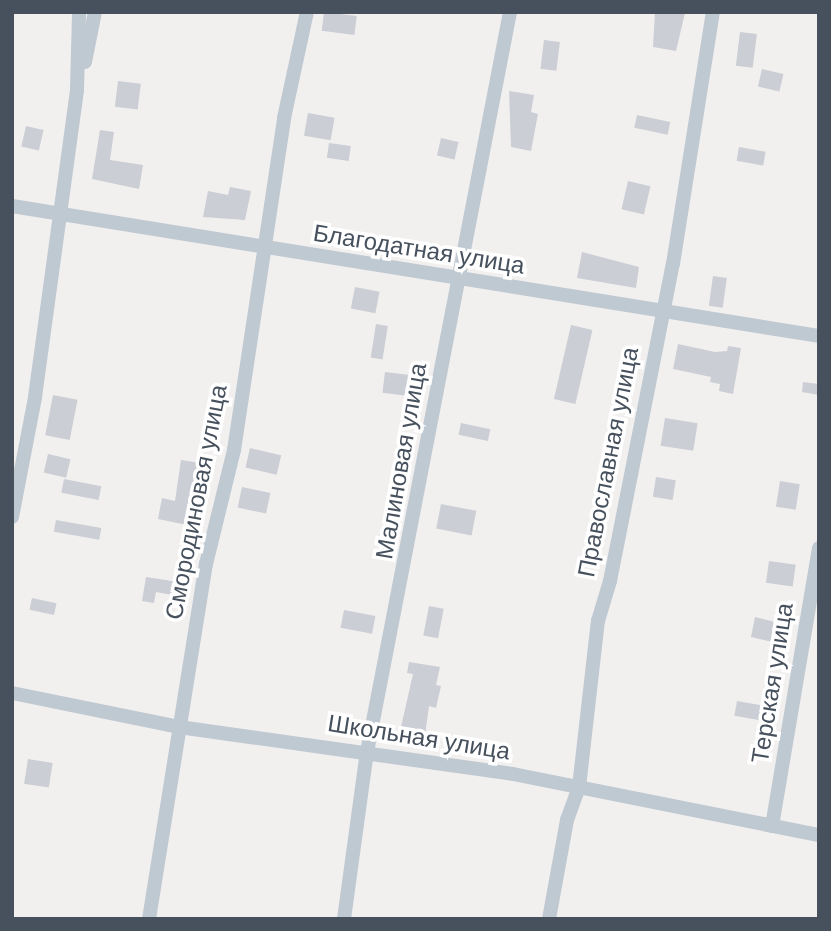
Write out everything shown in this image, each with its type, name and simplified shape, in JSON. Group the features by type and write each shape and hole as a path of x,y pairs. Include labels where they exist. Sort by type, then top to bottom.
{"street":[{"path":"77,90 79,12"},
{"path":"12,517 35,397 58,213 77,90 95,12"},
{"name":"Смородиновая улица","path":"149,919 206,564 234,450 262,246 307,12"},
{"name":"Малиновая улица","path":"344,919 367,752 510,12"},
{"name":"Православная улица","path":"549,919 567,820 579,787 598,621 610,580 661,311 673,264 713,12"},
{"name":"Благодатная улица","path":"12,206 819,337"},
{"name":"Терская улица","path":"772,825 819,548"},
{"name":"Школьная улица","path":"12,693 179,727 367,752 579,787 819,835"}],"building":[{"path":"324,12 357,16 354,35 322,31"},
{"path":"655,12 685,13 676,51 653,47"},
{"path":"740,32 757,34 753,68 736,66"},
{"path":"544,40 560,42 556,71 540,69"},
{"path":"762,69 783,74 779,91 758,87"},
{"path":"118,81 141,84 138,110 115,107"},
{"path":"509,91 534,95 531,112 538,114 531,151 511,147"},
{"path":"308,113 335,118 331,140 304,136"},
{"path":"637,115 670,122 668,135 634,128"},
{"path":"26,126 44,130 39,151 21,146"},
{"path":"100,130 114,132 110,160 143,165 139,189 92,179"},
{"path":"441,138 459,142 454,160 437,156"},
{"path":"329,143 351,146 349,161 327,158"},
{"path":"739,147 766,152 763,165 737,161"},
{"path":"628,181 650,186 644,214 621,209"},
{"path":"230,187 251,191 245,220 203,217 208,191 228,195"},
{"path":"582,252 639,267 636,288 577,278"},
{"path":"713,276 727,278 723,308 709,306"},
{"path":"355,287 380,292 375,313 351,309"},
{"path":"376,324 388,326 383,359 371,358"},
{"path":"571,325 592,330 575,404 554,399"},
{"path":"678,344 715,352 727,351 728,346 741,348 733,394 719,391 720,384 710,382 711,377 673,369"},
{"path":"385,372 416,376 413,397 382,393"},
{"path":"803,382 819,384 819,395 802,392"},
{"path":"53,395 78,400 70,440 45,435"},
{"path":"665,418 698,423 693,451 661,446"},
{"path":"461,423 490,429 488,441 459,435"},
{"path":"250,448 281,455 277,475 246,467"},
{"path":"48,454 70,459 66,478 44,473"},
{"path":"181,460 200,463 187,525 158,519 162,498 175,501"},
{"path":"656,477 676,480 673,500 653,497"},
{"path":"64,479 101,486 99,500 61,493"},
{"path":"780,481 800,484 796,510 776,507"},
{"path":"242,487 270,493 266,514 238,508"},
{"path":"441,504 476,511 472,535 436,529"},
{"path":"56,520 101,528 99,540 54,532"},
{"path":"769,561 796,565 793,587 766,583"},
{"path":"146,577 185,583 183,597 156,592 154,603 142,601"},
{"path":"32,598 56,603 54,615 30,610"},
{"path":"429,606 444,609 438,638 423,635"},
{"path":"344,610 375,616 372,634 341,628"},
{"path":"755,617 775,622 773,631 787,634 785,645 751,637"},
{"path":"409,662 440,667 436,685 441,686 436,708 429,706 424,743 398,740 413,674 407,673"},
{"path":"737,701 766,706 763,721 734,716"},
{"path":"28,759 53,763 49,788 24,784"}]}
